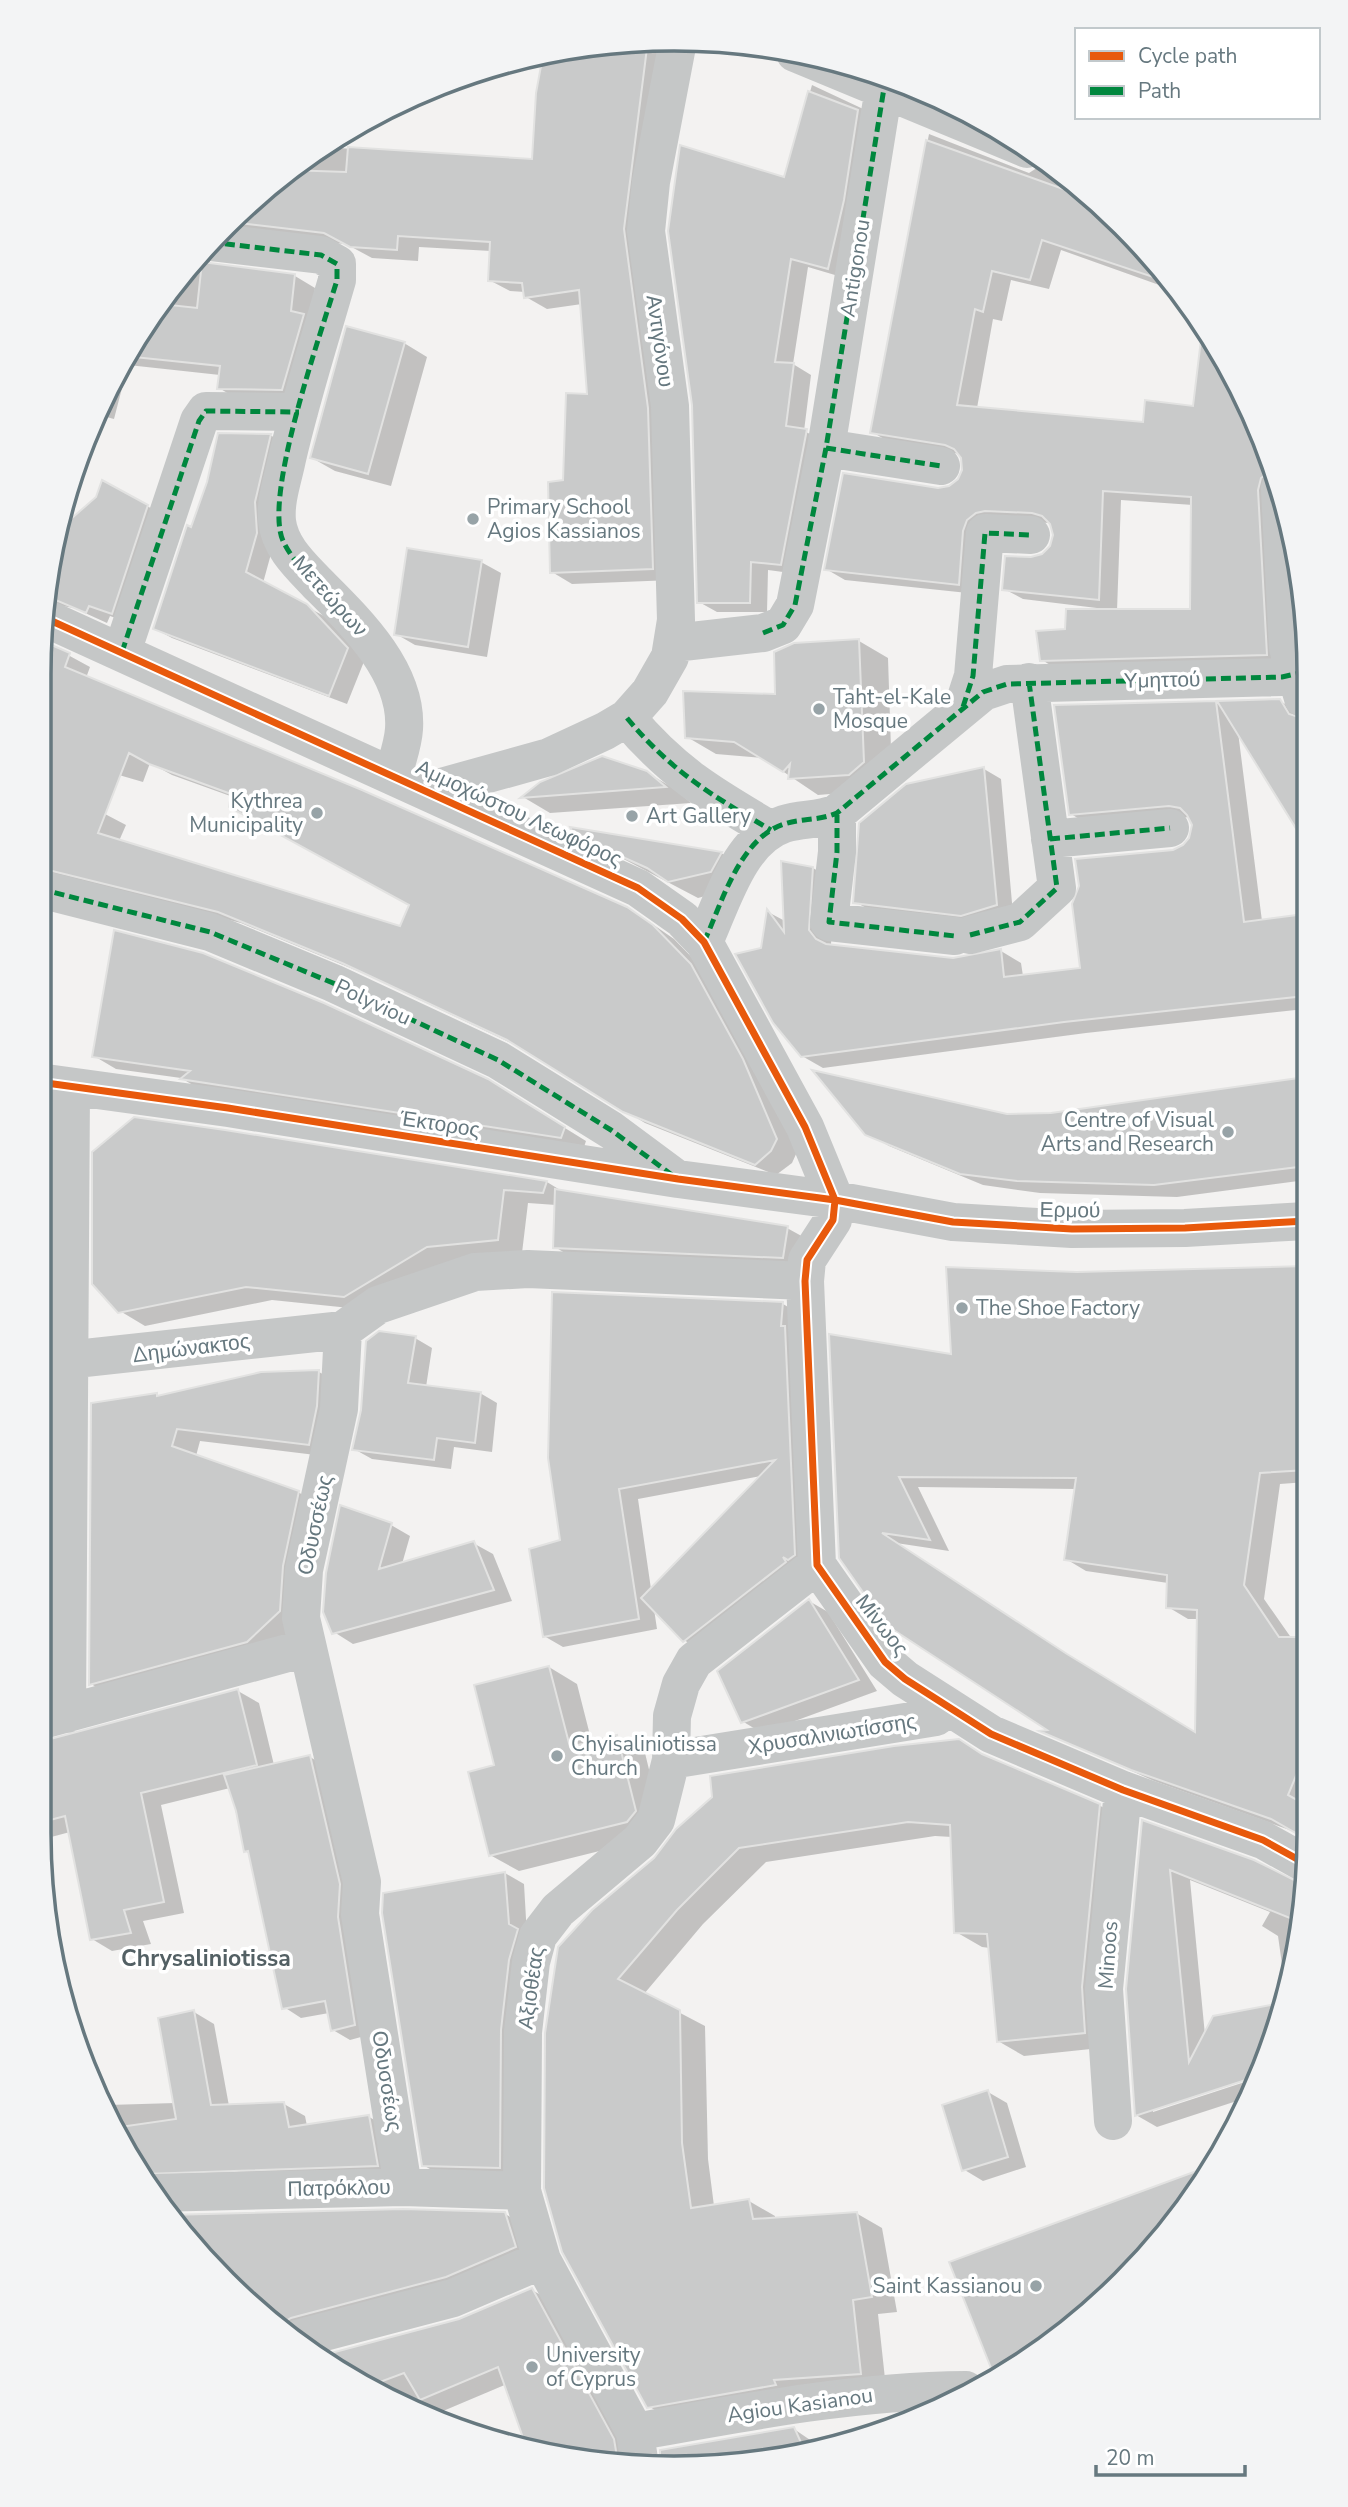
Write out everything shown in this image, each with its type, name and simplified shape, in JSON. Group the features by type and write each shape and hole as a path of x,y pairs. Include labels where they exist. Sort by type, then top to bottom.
{"street":[{"name":"Αντιγόνου","path":"427,791 549,757 627,718 650,692 670,657 676,620 670,406 646,231 651,182 676,51"},
{"name":"Antigonou","path":"674,643 763,633 783,625 795,605 826,449 886,88"},
{"name":"Μετεώρων","path":"223,244 321,255 337,264 337,280 299,412 278,500 278,522 283,542 299,564 375,646 393,678 404,711 404,729 393,775"},
{"path":"122,652 199,421 206,411 299,412"},
{"path":"826,449 941,466"},
{"path":"963,707 973,676 985,533 1031,535"},
{"path":"1282,541 1286,618 1297,664"},
{"name":"Αμμοχώστου Λεωφόρος","path":"53,621 218,698 515,829 638,888 682,919 704,942 805,1127 835,1200"},
{"path":"837,813 837,852 829,922 962,936 1020,922 1057,888 1029,682"},
{"name":"Υμηττού","path":"771,830 787,823 818,821 837,813 983,692 1029,682 1297,682"},
{"path":"627,718 652,748 697,787 771,830 738,868 704,942"},
{"name":"Αντιγόνου","path":"515,829 517,798 521,789 534,770 549,757"},
{"path":"1050,839 1170,828"},
{"name":"Polyviou","path":"51,892 209,932 334,983 498,1060 611,1130 678,1179"},
{"path":"55,1085 53,1717 306,1648"},
{"name":"Έκτορος","path":"55,1085 228,1108 678,1179 835,1200"},
{"path":"817,1565 805,1281 807,1260 833,1220 835,1200"},
{"name":"Ερμού","path":"835,1200 953,1222 1072,1229 1185,1228 1297,1222"},
{"path":"343,1330 378,1305 475,1272 528,1269 805,1281"},
{"name":"Δημώνακτος","path":"54,1362 343,1330"},
{"name":"Οδυσσέως","path":"343,1330 339,1409 300,1595 306,1648 362,1882 360,1914 403,2186"},
{"name":"Μίνωος","path":"817,1565 885,1662 947,1707 991,1734 1123,1790 1263,1840 1296,1858"},
{"name":"Αξιοθέας","path":"637,2446 542,2260 522,2190 523,2032 528,1981 538,1936 558,1910 640,1841 656,1820 671,1760 672,1716 681,1684 694,1661 817,1565"},
{"name":"Χρυσαλινιωτίσσης","path":"671,1760 936,1717 947,1707"},
{"name":"Minoos","path":"1113,2121 1104,1989 1123,1790"},
{"name":"Πατρόκλου","path":"166,2193 403,2186 522,2190"},
{"path":"308,2336 453,2298 542,2260"},
{"name":"Agiou Kasianou","path":"637,2446 766,2409 918,2389 954,2390"}],"building":[{"path":"647,52 624,229 648,408 653,569 550,573 548,482 563,480 566,393 587,394 579,290 524,298 522,283 488,281 490,242 398,236 397,250 350,247 324,233 243,223 308,171 346,172 348,147 532,159 536,93 541,66 593,56"},
{"path":"808,91 858,110 844,200 828,269 791,259 775,362 794,363 786,426 807,429 781,565 751,562 750,603 697,603 692,405 668,231 680,145 784,177"},
{"path":"926,140 1065,190 1115,233 1154,277 1042,240 1030,280 992,271 983,312 975,309 957,405 1143,422 1145,400 1193,406 1201,342 1233,398 1264,476 1261,478 1258,490 1267,655 1040,661 1036,631 1065,629 1066,609 1190,609 1191,497 1103,491 1099,600 1002,590 1005,556 1031,557 1042,554 1050,546 1053,535 1050,524 1042,516 1032,513 985,511 976,513 967,520 963,531 959,585 824,570 843,473 938,488 949,486 958,479 962,470 961,458 954,449 945,445 870,433"},
{"path":"206,262 295,274 291,311 304,314 282,390 217,389 220,366 137,357 173,305 197,308 201,268"},
{"path":"346,326 405,342 368,474 310,458"},
{"path":"218,433 271,434 255,502 257,533 246,572 307,604 348,648 329,696 153,629 187,525 191,527 207,482"},
{"path":"102,480 148,505 112,614 89,606 86,613 55,600 71,519 96,497"},
{"path":"407,548 482,560 468,647 394,635"},
{"name":"Taht-el-Kale Mosque","path":"859,639 864,762 849,775 788,779 790,764 783,772 734,742 685,738 683,691 775,694 774,652 794,643"},
{"path":"52,645 70,653 65,667 362,790 627,907 653,925 691,964 743,1059 777,1139 771,1151 755,1165 623,1112 507,1040 342,963 218,912 51,871","holes":["129,753 149,764 231,794 229,807 409,905 400,926 98,833"]},
{"path":"1280,699 1289,714 1297,716 1297,830 1217,701"},
{"path":"1216,701 1244,922 1297,915 1297,997 1064,1022 801,1057 773,1023 735,954 761,948 767,909 784,932 781,861 813,867 809,930 816,939 826,944 953,958 1001,949 1004,977 1080,968 1072,904 1079,886 1075,859 1173,850 1189,838 1192,825 1180,808 1169,806 1069,815 1054,705"},
{"path":"602,756 647,771 666,787 520,798 540,782"},
{"path":"984,767 997,905 961,916 853,903 859,823 906,784"},
{"path":"570,827 722,852 711,872 668,882 647,868 574,835"},
{"path":"114,930 203,953 324,1003 488,1079 565,1127 561,1138 180,1079 190,1071 92,1057"},
{"path":"812,1070 1007,1114 1051,1113 1297,1078 1297,1167 1154,1185 1017,1181 960,1174 865,1135"},
{"path":"134,1117 547,1181 543,1193 504,1190 498,1240 427,1247 344,1297 246,1287 118,1313 92,1284 92,1152"},
{"path":"555,1189 788,1226 783,1258 553,1248"},
{"path":"1297,1266 1297,1471 1260,1473 1244,1585 1279,1637 1297,1637 1297,1773 1288,1795 1297,1800 1297,1834 1271,1819 1131,1770 1039,1731 1047,1730 886,1625 839,1558 829,1334 951,1354 946,1267 1077,1272","holes":["899,1477 1076,1478 1064,1560 1167,1575 1166,1608 1197,1610 1195,1732 1067,1654 882,1533 930,1540"]},
{"path":"552,1292 783,1302 781,1326 785,1326 795,1555 788,1560 783,1557 786,1562 683,1642 641,1598 775,1460 619,1489 639,1619 543,1637 529,1549 560,1540 548,1458"},
{"path":"379,1331 416,1336 408,1383 481,1392 475,1443 437,1438 434,1460 352,1450 361,1410 366,1341"},
{"path":"319,1370 317,1406 309,1445 177,1429 172,1446 299,1491 283,1566 280,1611 247,1642 89,1685 91,1403 157,1393 157,1396 261,1372"},
{"path":"340,1505 392,1523 379,1569 474,1541 494,1590 332,1634 323,1612 326,1573"},
{"path":"809,1599 859,1680 741,1723 717,1671"},
{"name":"Chyisaliniotissa Church","path":"549,1666 570,1747 617,1735 636,1811 627,1822 489,1856 468,1772 494,1765 474,1685"},
{"path":"238,1689 257,1765 141,1793 164,1902 124,1910 131,1933 90,1940 65,1816 51,1820 51,1739"},
{"path":"959,1739 982,1754 1100,1804 1082,1987 1085,2033 997,2042 987,1934 954,1933 950,1825 908,1822 739,1848 677,1910 618,1979 680,2010 682,2143 691,2208 749,2199 753,2219 857,2212 872,2297 853,2300 861,2374 774,2380 776,2385 647,2408 562,2252 544,2188 545,2033 558,1947 592,1910 654,1858 676,1829 712,1797 710,1776 894,1746"},
{"path":"310,1755 340,1884 338,1917 355,2025 331,2031 325,2001 282,2009 248,1851 244,1852 236,1811 224,1775"},
{"path":"1142,1820 1254,1860 1295,1881 1291,1918 1170,1870 1189,2062 1213,2016 1273,2005 1246,2080 1135,2116 1126,1989"},
{"path":"505,1872 509,1924 518,1929 509,1960 501,2030 500,2168 422,2166 382,1913 383,1893"},
{"path":"194,2010 211,2105 284,2102 289,2127 369,2115 378,2166 153,2174 124,2126 176,2119 158,2018"},
{"path":"988,2090 1008,2157 962,2171 942,2105"},
{"name":"Saint Kassianou","path":"1197,2171 1143,2244 1115,2274 1053,2327 992,2369 949,2262"},
{"path":"403,2209 505,2212 516,2247 446,2277 287,2321 233,2274 182,2215"},
{"name":"University of Cyprus","path":"532,2288 614,2439 616,2453 523,2437 498,2367 420,2400 404,2373 379,2382 331,2353 459,2319"},
{"path":"794,2427 801,2443 715,2455 660,2456 660,2450"}],"marked path":[{"path":"763,633 783,625 795,605 826,448 884,88"},
{"path":"223,244 321,255 337,264 337,280 296,414 280,491 279,521 284,543 294,559 333,599"},
{"path":"122,652 199,421 206,411 299,412"},
{"path":"826,448 941,466"},
{"path":"963,707 973,676 985,533 1031,535"},
{"path":"704,942 725,891 755,843 784,824 837,813 983,692 1007,684 1282,677 1297,674"},
{"path":"970,935 1020,922 1057,888 1029,682"},
{"path":"627,718 660,753 693,781 771,830"},
{"path":"837,813 837,852 829,922 955,936"},
{"path":"1050,839 1170,828"},
{"path":"51,892 210,932 333,983 498,1060 611,1130 672,1175"}],"cycle path":[{"path":"53,622 638,888 682,919 704,942 805,1127 835,1200 833,1220 807,1260 805,1281 817,1565 885,1662 905,1679 991,1734 1123,1790 1263,1840 1296,1859"},
{"path":"51,1084 228,1108 678,1179 835,1200 953,1222 1072,1229 1185,1228 1297,1222"}],"place":[{"name":"Primary School Agios Kassianos","path":"473,519"},
{"name":"Taht-el-Kale Mosque","path":"819,709"},
{"name":"Kythrea Municipality","path":"317,813"},
{"name":"Art Gallery","path":"632,816"},
{"name":"Centre of Visual Arts and Research","path":"1228,1132"},
{"name":"The Shoe Factory","path":"962,1308"},
{"name":"Chyisaliniotissa Church","path":"557,1756"},
{"name":"Saint Kassianou","path":"1036,2286"},
{"name":"University of Cyprus","path":"532,2367"}],"district":[{"name":"Chrysaliniotissa","path":"206,1958"}]}
